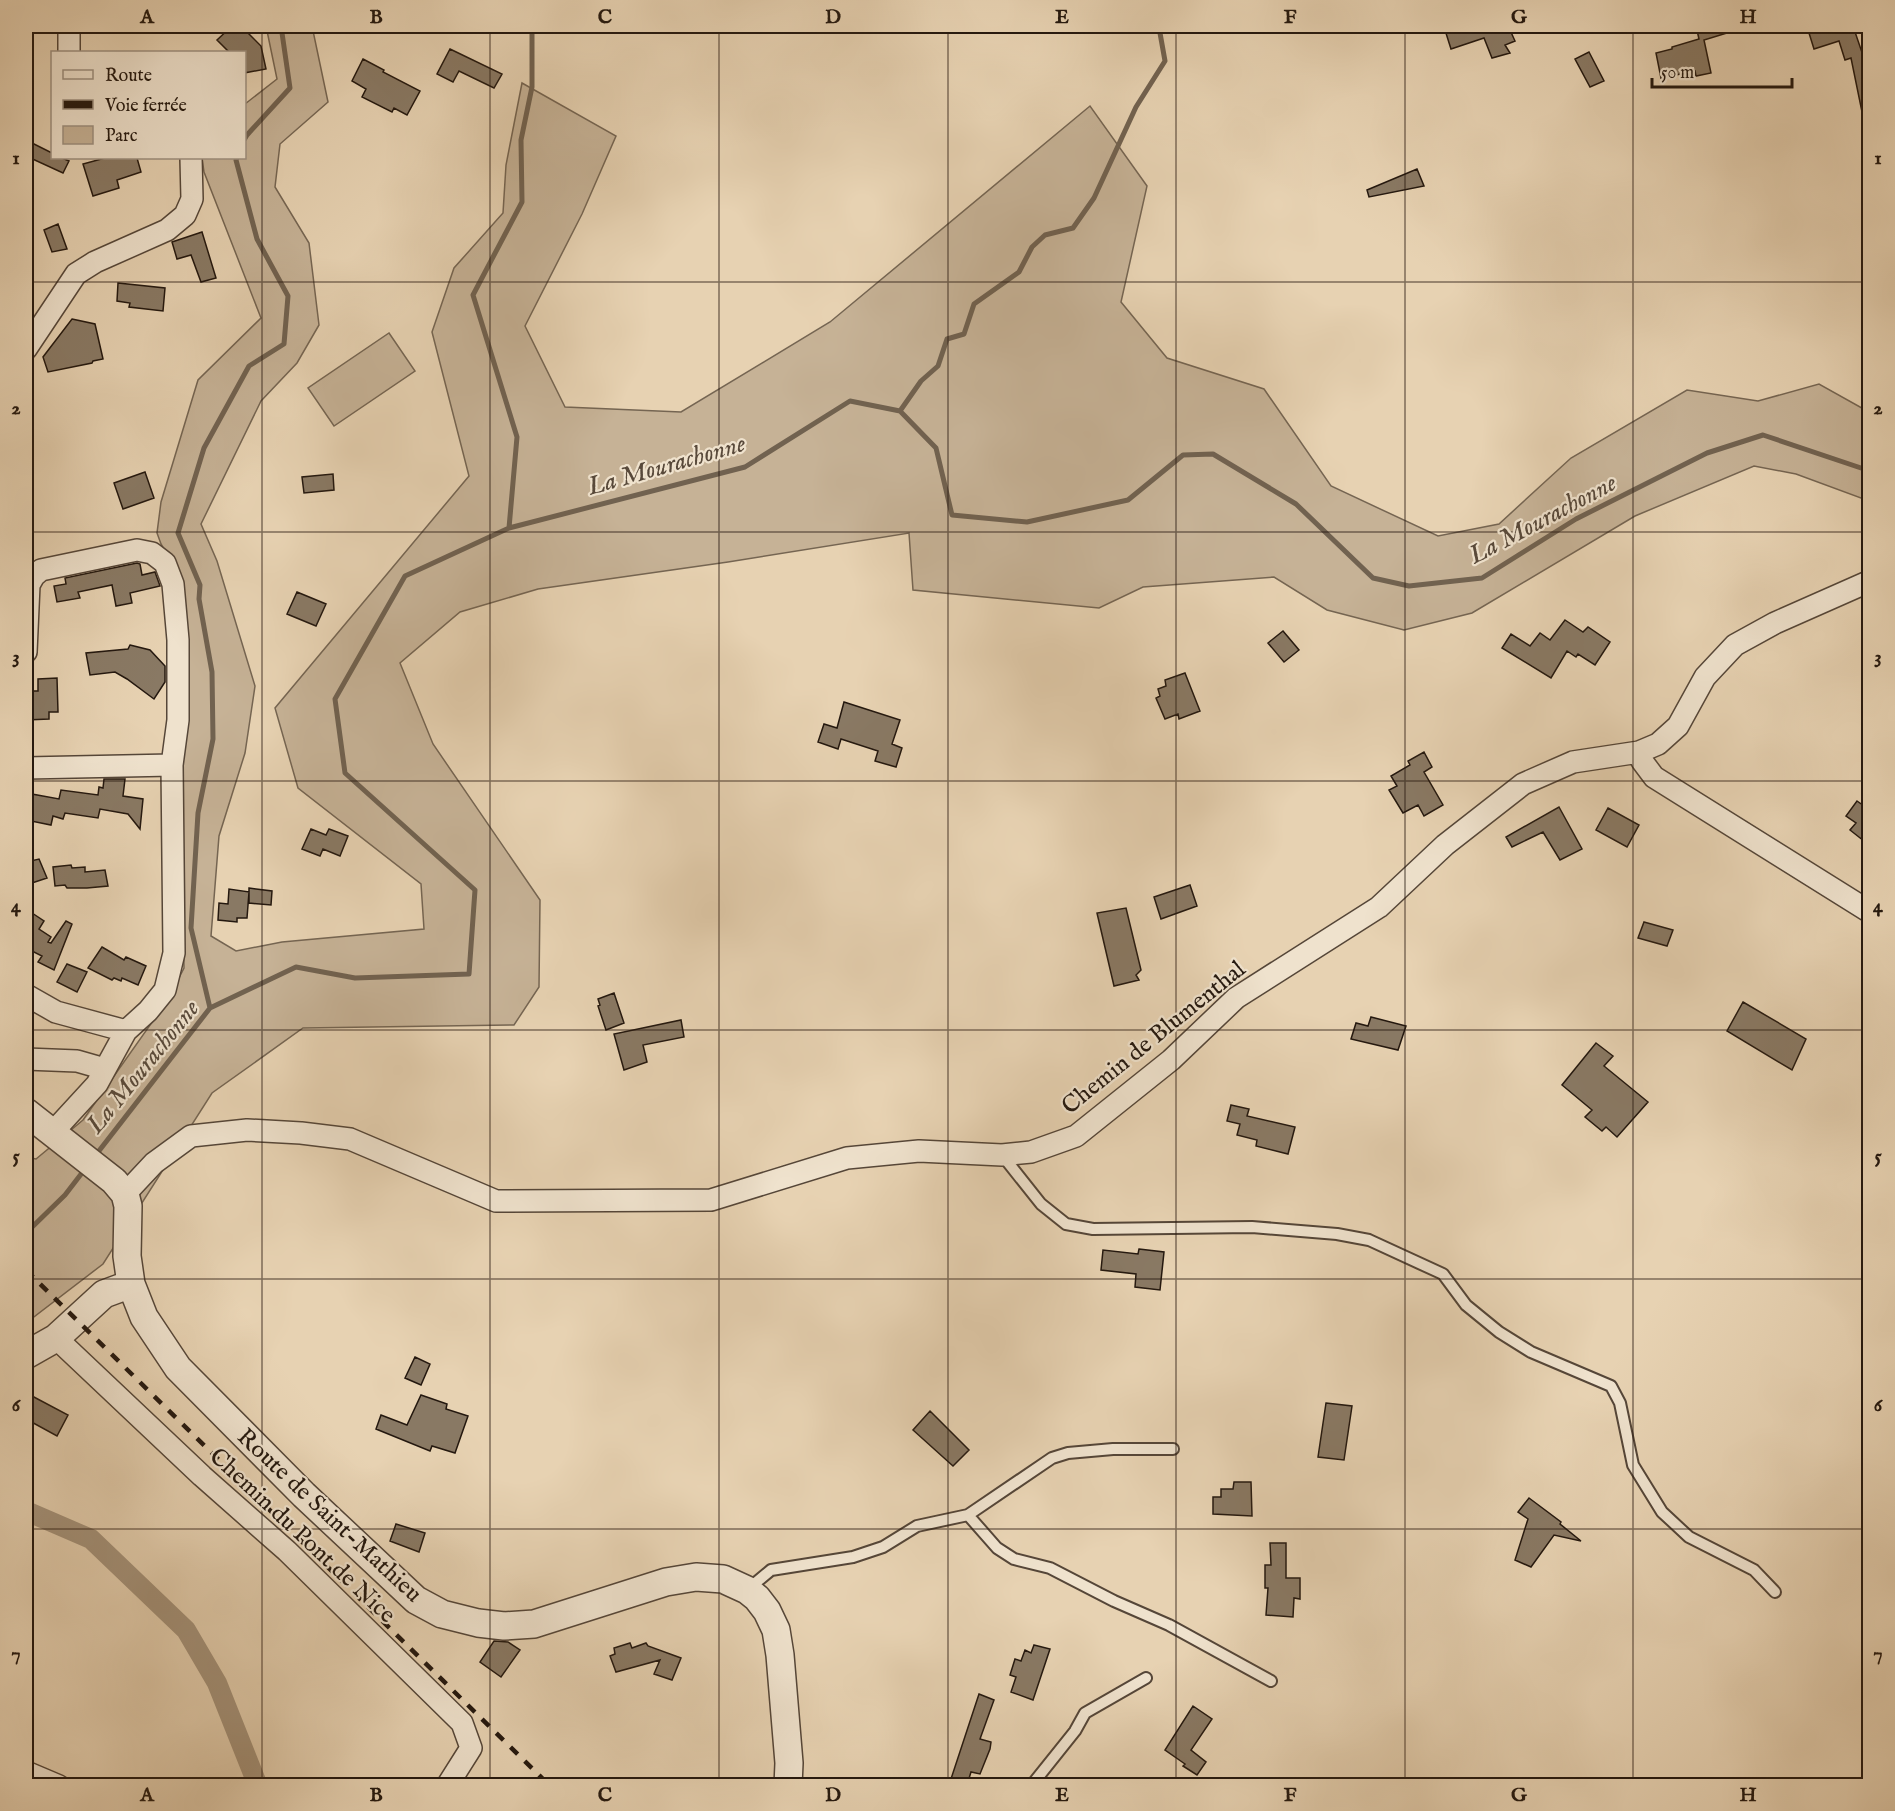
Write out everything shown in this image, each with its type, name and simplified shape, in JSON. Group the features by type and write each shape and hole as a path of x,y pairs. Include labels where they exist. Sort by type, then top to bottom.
{"street":[{"path":"69,26 69,51"},
{"path":"26,349 76,274 95,262 167,230 185,216 192,199 190,159"},
{"path":"26,652 30,572 137,550 152,553 165,563 173,584 178,640 178,720 172,765 174,953 165,990 148,1011 126,1031 62,1140"},
{"name":"Chemin de Blumenthal","path":"119,1187 191,1136 247,1130 350,1139 496,1201 711,1200 847,1158 920,1151 1002,1155 1031,1152 1076,1136 1171,1060 1236,998 1379,907 1445,845 1523,784 1573,762 1639,752 1658,744 1678,726 1705,677 1735,645 1775,623 1869,581"},
{"path":"1639,752 1642,761 1654,777 1869,912"},
{"path":"26,768 172,765"},
{"path":"26,995 56,1012 126,1031"},
{"path":"26,1059 77,1061 105,1069"},
{"path":"26,1112 119,1187"},
{"name":"Route de Saint-Mathieu","path":"119,1187 128,1206 127,1256 131,1284 144,1317 178,1368 304,1495 416,1600 442,1614 504,1626 534,1624 666,1582 696,1577 723,1579 747,1590 767,1611 776,1630 789,1763 788,1785"},
{"path":"26,1355 56,1338 104,1294 131,1284"},
{"name":"Chemin du Pont de Nice","path":"56,1338 202,1476 287,1551 462,1723 471,1748 447,1785"},
{"path":"26,1772 59,1785"}],"lane":[{"path":"1002,1155 1041,1204 1066,1224 1094,1229 1252,1227 1337,1234 1369,1240 1443,1274 1466,1305 1499,1332 1531,1352 1611,1386 1620,1403 1633,1465 1662,1512 1689,1537 1754,1570 1776,1592"},
{"path":"747,1590 771,1570 853,1557 883,1546 917,1526 969,1515 1052,1458 1068,1453 1113,1449 1173,1449"},
{"path":"969,1515 997,1548 1014,1559 1050,1568 1114,1601 1169,1625 1271,1681"},
{"path":"1030,1785 1075,1731 1085,1713 1146,1678"}],"green space":[{"path":"266,26 312,26 328,102 280,144 275,187 309,243 319,325 297,363 261,401 201,524 217,561 255,686 245,753 219,836 211,936 236,951 282,942 424,929 421,884 298,788 275,708 469,476 432,332 454,268 503,213 506,165 522,83 616,136 582,214 525,326 565,407 681,412 830,322 1090,106 1147,186 1121,302 1167,358 1264,389 1331,486 1438,536 1499,524 1571,458 1687,390 1758,401 1819,384 1869,412 1869,501 1796,474 1754,466 1635,516 1472,613 1404,630 1327,610 1274,577 1143,587 1099,608 913,590 909,533 538,589 460,612 400,663 433,744 540,900 539,987 514,1025 303,1028 212,1093 103,1264 26,1323 26,1157 36,1159 83,1120 167,1001 184,968 177,571 157,533 161,502 198,380 261,318 204,172 202,159 246,159 246,103 277,79"},
{"path":"389,333 415,371 334,426 308,388"}],"building":[{"path":"232,26 241,26 261,46 266,69 246,73 246,51 228,51 217,40"},
{"path":"1458,26 1514,26 1515,28 1510,30 1515,41 1505,45 1510,53 1492,58 1484,38 1451,49 1445,30"},
{"path":"1696,26 1739,26 1740,29 1704,40 1711,73 1696,76 1695,71 1661,78 1656,53 1699,39"},
{"path":"1835,26 1853,26 1869,73 1869,111 1862,112 1851,58 1845,60 1839,41 1814,49 1809,33"},
{"path":"450,49 502,74 494,88 459,71 453,82 437,74"},
{"path":"1589,52 1604,81 1590,87 1575,59"},
{"path":"363,59 420,91 407,115 394,108 392,112 362,97 366,89 352,81"},
{"path":"26,140 51,152 51,159 69,161 63,173 26,156"},
{"path":"101,159 137,159 141,172 117,180 119,188 93,196 83,164"},
{"path":"1417,169 1424,186 1369,197 1367,190"},
{"path":"58,224 67,249 52,252 44,230"},
{"path":"202,232 216,278 201,282 191,255 177,259 172,242"},
{"path":"118,283 165,288 163,311 129,307 130,303 117,301"},
{"path":"72,319 95,324 103,359 48,372 43,357"},
{"path":"145,472 154,498 123,509 114,483"},
{"path":"333,474 334,490 304,493 302,477"},
{"path":"140,564 142,575 155,572 160,586 130,593 132,603 116,606 112,585 78,592 80,598 57,602 54,586 66,584 65,578"},
{"path":"297,592 326,604 316,626 287,614"},
{"path":"1565,620 1583,632 1588,627 1610,642 1595,665 1578,654 1576,657 1567,651 1551,678 1502,648 1511,634 1530,646 1540,633 1550,640"},
{"path":"1283,631 1299,650 1284,662 1268,643"},
{"path":"130,645 150,650 165,666 165,682 154,699 115,672 90,675 86,653 128,649"},
{"path":"1185,673 1200,711 1179,719 1178,714 1165,719 1156,698 1160,696 1158,689 1166,686 1165,680"},
{"path":"57,678 58,712 49,712 49,719 26,720 26,700 29,700 29,691 38,691 38,679"},
{"path":"844,702 900,720 892,744 902,748 896,767 875,761 878,751 841,739 838,749 818,742 824,724 837,728"},
{"path":"1424,752 1432,767 1424,772 1443,805 1424,816 1418,805 1403,813 1389,790 1397,786 1391,776 1410,765 1408,761"},
{"path":"104,779 125,779 123,796 143,799 140,829 128,814 100,809 98,818 65,813 63,819 53,816 51,825 26,820 26,793 59,799 61,790 98,795 99,787 103,788"},
{"path":"1857,801 1867,808 1869,805 1869,845 1850,830 1856,823 1846,816"},
{"path":"1559,807 1582,849 1560,860 1543,832 1512,847 1506,837"},
{"path":"1608,808 1639,825 1627,847 1596,830"},
{"path":"311,829 326,835 329,829 348,836 340,856 323,849 320,856 302,849"},
{"path":"39,859 47,878 26,885 26,862"},
{"path":"71,865 72,868 85,867 85,872 105,870 108,886 67,888 65,885 55,886 53,867"},
{"path":"1190,885 1197,906 1161,919 1154,897"},
{"path":"249,888 272,891 271,905 249,903"},
{"path":"229,889 249,892 247,918 237,918 237,922 218,920 219,903 228,904"},
{"path":"1126,908 1141,970 1136,975 1139,980 1114,986 1097,913"},
{"path":"26,909 44,921 39,929 51,937 48,942 51,943 66,921 72,924 54,970 38,962 42,956 26,948"},
{"path":"1644,922 1673,930 1667,946 1638,938"},
{"path":"102,947 124,960 126,957 146,966 138,985 122,978 121,981 114,978 112,980 88,968"},
{"path":"67,964 87,972 77,992 57,982"},
{"path":"614,993 624,1023 606,1030 598,999"},
{"path":"1743,1002 1806,1039 1792,1070 1727,1031"},
{"path":"1371,1017 1406,1026 1398,1050 1351,1039 1356,1023 1368,1026"},
{"path":"681,1020 684,1037 643,1045 647,1062 624,1070 614,1034"},
{"path":"1596,1043 1613,1056 1604,1066 1648,1102 1617,1137 1606,1127 1602,1131 1585,1117 1592,1110 1562,1085"},
{"path":"1231,1105 1249,1109 1247,1116 1295,1127 1288,1154 1256,1146 1257,1140 1237,1135 1240,1124 1227,1121"},
{"path":"1139,1249 1164,1252 1160,1290 1135,1287 1136,1274 1101,1270 1103,1250 1138,1254"},
{"path":"415,1357 430,1364 421,1385 405,1378"},
{"path":"421,1395 447,1404 446,1409 468,1416 455,1453 432,1446 430,1451 376,1429 381,1415 407,1425"},
{"path":"32,1396 68,1415 57,1436 26,1419 26,1408"},
{"path":"1326,1403 1352,1406 1344,1460 1318,1457"},
{"path":"930,1411 969,1450 953,1466 913,1430"},
{"path":"1234,1482 1251,1482 1252,1516 1213,1514 1213,1497 1221,1497 1221,1489 1233,1489"},
{"path":"1529,1498 1561,1522 1560,1524 1581,1541 1554,1535 1531,1567 1515,1560 1528,1519 1518,1512"},
{"path":"396,1524 425,1533 419,1552 390,1541"},
{"path":"1270,1543 1286,1543 1286,1578 1300,1578 1300,1599 1294,1598 1293,1617 1266,1615 1268,1588 1265,1588 1265,1565 1271,1565"},
{"path":"494,1641 508,1642 520,1650 501,1677 480,1662"},
{"path":"630,1643 632,1648 646,1643 648,1646 681,1658 672,1680 654,1674 660,1660 616,1672 610,1656 615,1654 614,1648"},
{"path":"1034,1645 1050,1649 1033,1700 1011,1692 1016,1677 1010,1675 1015,1659 1021,1661 1025,1650 1031,1653"},
{"path":"979,1694 994,1700 980,1739 991,1742 990,1749 980,1774 971,1772 967,1785 949,1785"},
{"path":"1193,1706 1212,1719 1191,1750 1206,1762 1197,1775 1165,1750"}],"waterway":[{"path":"246,137 290,88 281,26"},
{"path":"509,528 517,437 473,295 522,202 521,140 532,87 532,26"},
{"path":"900,411 921,381 938,366 947,339 964,334 974,304 1019,272 1032,247 1045,235 1073,228 1094,198 1136,107 1165,61 1161,26"},
{"path":"210,1008 191,928 198,813 213,739 212,672 199,599 200,585 178,533 204,448 249,366 284,344 288,296 257,239 236,159"},
{"name":"La Mourachonne","path":"95,1156 210,1008 296,967 355,978 469,974 475,890 345,773 335,699 405,576 509,528 745,467 850,401 900,411 936,448 952,515 1027,522 1128,500 1183,455 1213,454 1296,504 1373,578 1409,586 1482,578 1576,519 1707,453 1763,435 1870,471"},
{"name":"La Mourachonne","path":"26,1233 65,1195 85,1169"},
{"path":"26,1511 91,1539 186,1630 217,1683 258,1786"}],"railway":[{"path":"26,1270 550,1786"}]}
